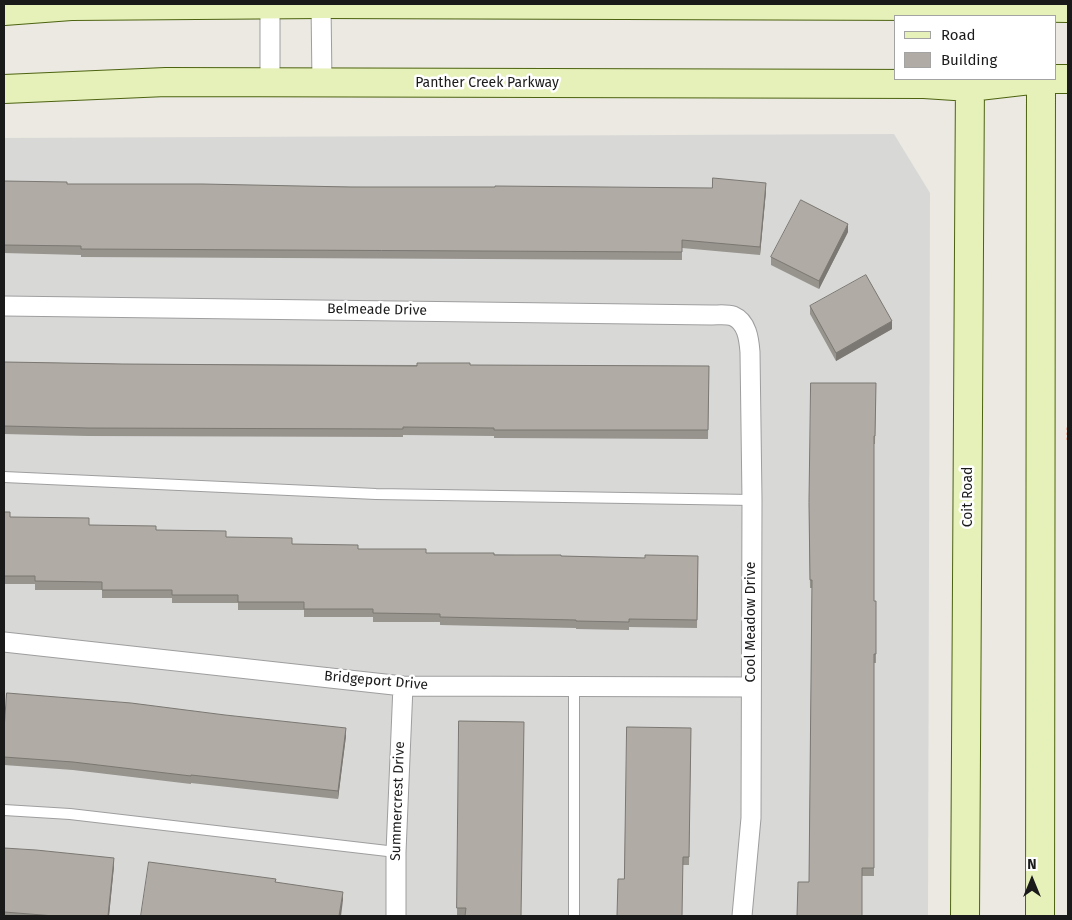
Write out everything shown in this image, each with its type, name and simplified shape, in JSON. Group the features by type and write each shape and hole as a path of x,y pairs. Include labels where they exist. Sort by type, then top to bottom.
{"main road":[{"path":"4,11 71,6 321,4 969,9 1068,8"},
{"name":"Panther Creek Parkway","path":"4,89 127,83 924,84 1022,80"},
{"path":"1040,80 1040,916"},
{"name":"Coit Road","path":"965,916 970,83"}],"street":[{"path":"321,4 322,83"},
{"path":"270,5 270,83"},
{"name":"Belmeade Drive","path":"4,306 712,315 732,316 739,320 745,328"},
{"name":"Cool Meadow Drive","path":"742,916 751,818 752,500 750,352 745,328"},
{"name":"Bridgeport Drive","path":"4,642 403,686 751,687"},
{"name":"Summercrest Drive","path":"396,916 396,852 403,686"}],"lane":[{"path":"4,477 376,494 752,500"},
{"path":"574,687 574,916"},
{"path":"4,810 70,814 396,852"}],"shaded area":[{"path":"894,134 930,193 928,916 4,916 4,138"}],"building":[{"path":"713,178 766,183 760,247 682,240 682,252 81,249 81,246 4,245 4,181 67,182 67,184 350,187 712,188"},
{"path":"801,200 848,224 819,281 771,257"},
{"path":"866,275 892,321 836,353 810,306"},
{"path":"4,362 417,366 417,363 470,363 470,365 709,366 708,430 494,430 494,428 403,427 403,429 88,428 4,426"},
{"path":"811,383 876,383 874,436 874,601 876,601 876,654 874,654 874,868 862,868 862,916 797,916 798,882 809,882 812,580 810,580 809,503"},
{"path":"4,512 10,512 10,517 89,518 89,525 156,526 156,530 226,531 226,537 292,538 292,544 358,545 358,549 426,549 426,553 494,553 494,555 645,558 645,555 698,556 697,620 629,619 629,622 576,621 440,617 440,614 373,613 373,609 304,609 304,602 238,602 238,595 172,595 172,590 102,590 102,582 35,581 35,576 4,576"},
{"path":"7,693 131,703 346,728 338,791 73,762 4,757"},
{"path":"459,721 524,722 521,916 465,916 466,908 457,908"},
{"path":"627,727 691,728 689,857 683,857 682,916 617,916 618,879 624,879"},
{"path":"4,848 114,858 108,916 55,916 4,912"},
{"path":"149,862 276,879 275,882 343,892 339,916 141,916"}]}
